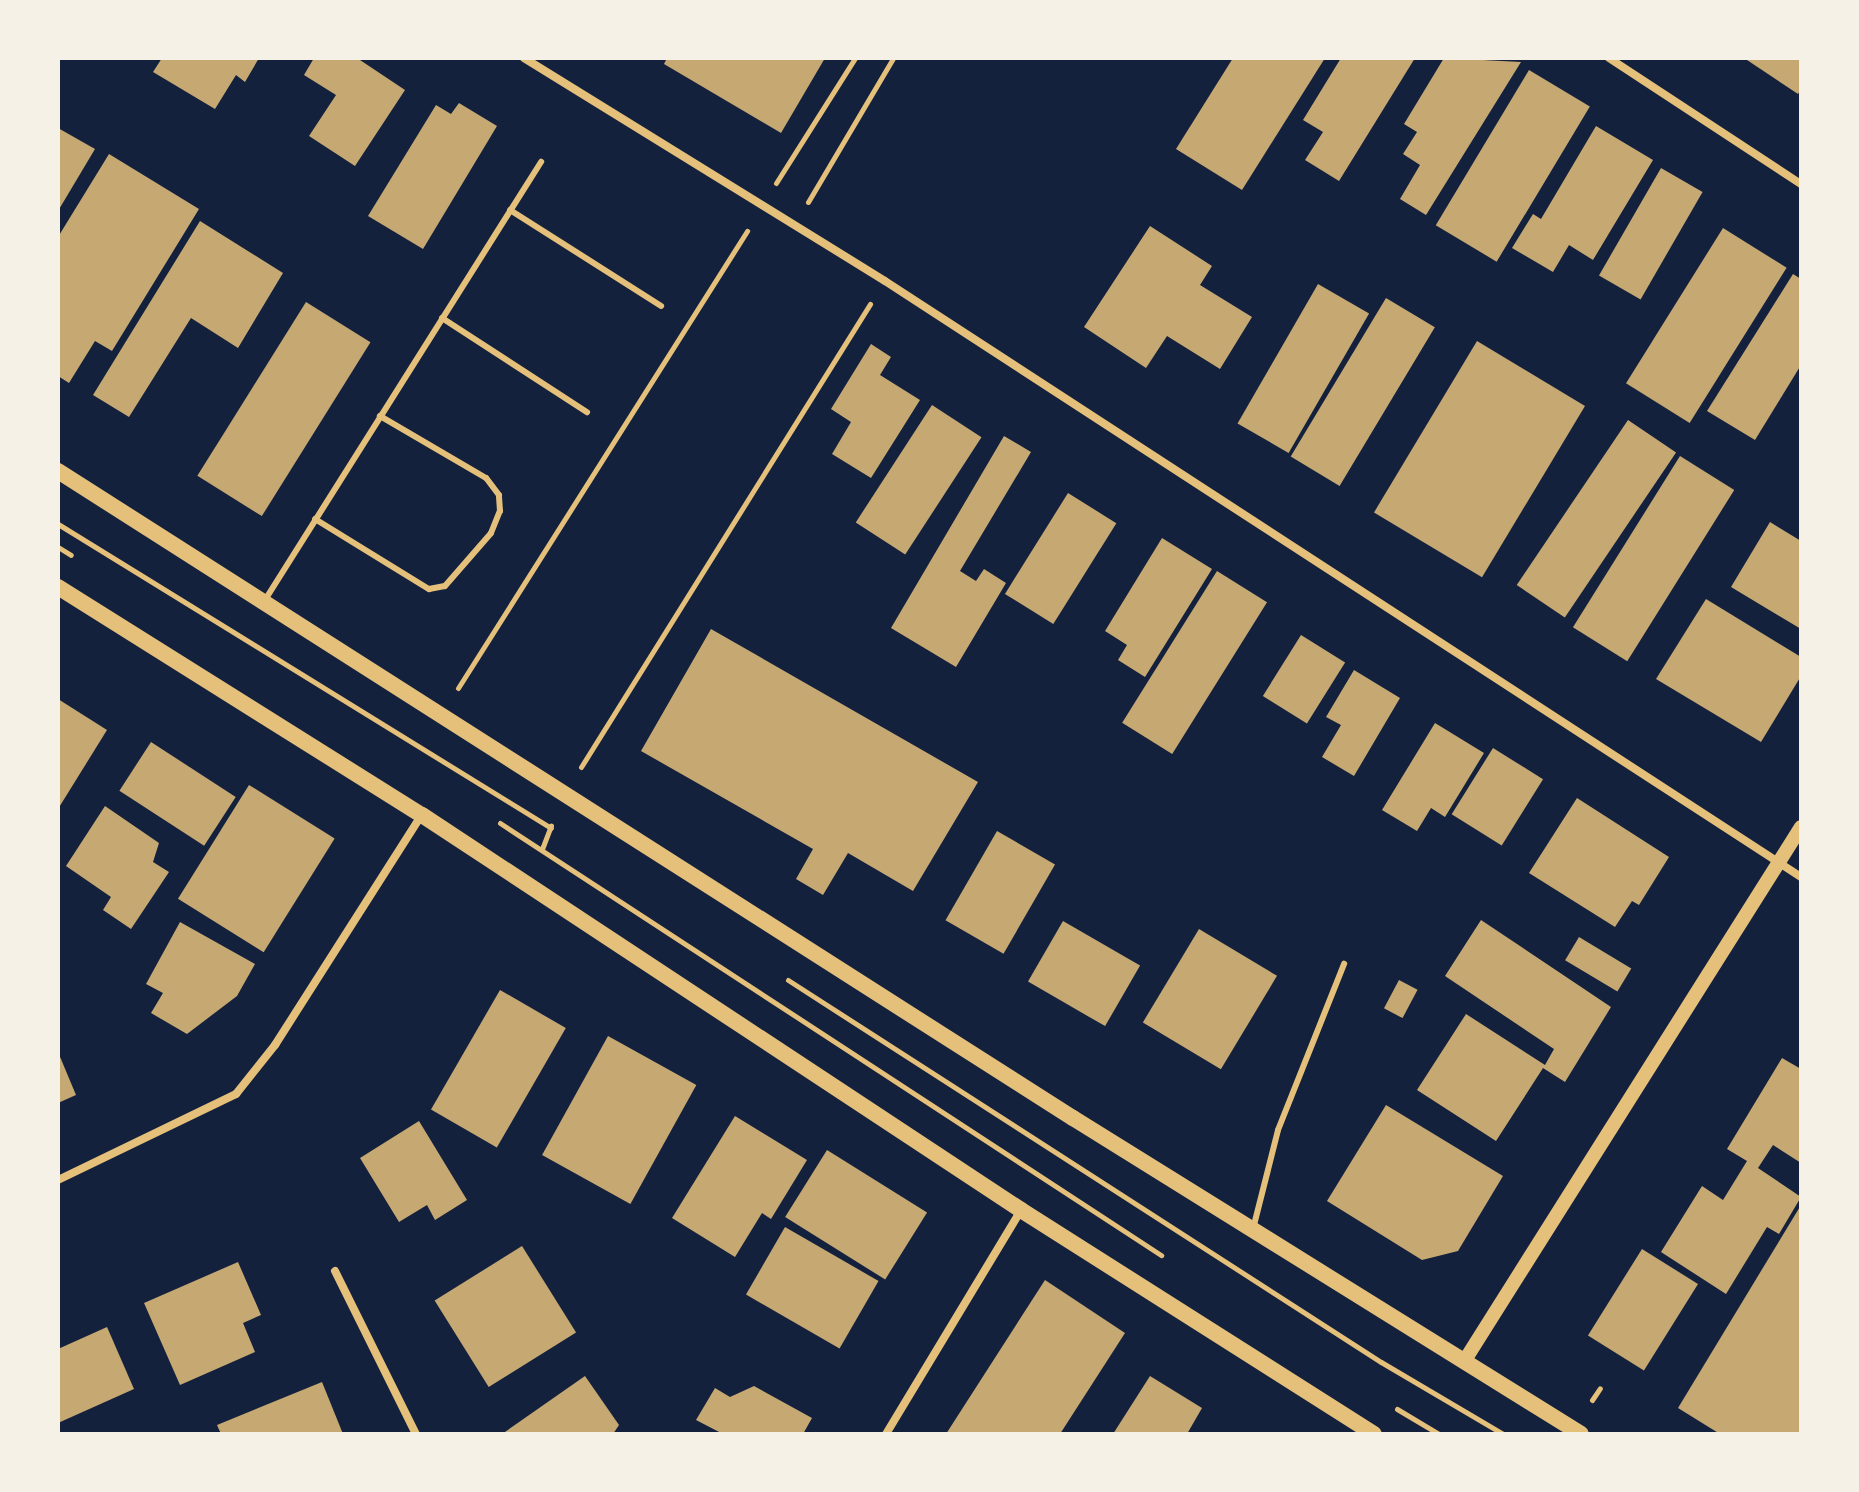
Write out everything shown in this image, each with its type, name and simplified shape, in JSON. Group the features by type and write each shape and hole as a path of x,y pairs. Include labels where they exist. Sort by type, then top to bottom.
{"main road":[{"path":"58,471 1581,1434"},
{"path":"58,587 422,815 1021,1210 1374,1434"}],"street":[{"path":"524,58 885,281 1801,877"},
{"path":"1609,58 1801,184"},
{"path":"58,1180 236,1094 275,1045 422,815"},
{"path":"1465,1360 1801,827"},
{"path":"886,1434 1021,1210"},
{"path":"335,1271 416,1434"}],"lane":[{"path":"263,603 541,162"},
{"path":"510,210 661,306"},
{"path":"442,318 587,412"},
{"path":"315,519 429,589 445,586 491,533 500,511 499,495 486,478 380,416"},
{"path":"1253,1229 1278,1130 1344,964"}],"path":[{"path":"771,191 855,58"},
{"path":"819,214 806,206 893,58"},
{"path":"458,688 751,225"},
{"path":"542,849 565,793 885,281"},
{"path":"58,524 563,836"},
{"path":"776,972 1381,1362 1503,1434"},
{"path":"1592,1400 1600,1388"}],"building":[{"path":"162,58 259,58 245,82 236,75 215,109 153,72"},
{"path":"314,58 357,58 405,90 355,166 309,136 336,95 304,75"},
{"path":"667,58 825,58 781,133 664,64"},
{"path":"1233,58 1325,58 1242,190 1176,149"},
{"path":"1341,58 1415,58 1339,181 1305,160 1323,132 1303,120"},
{"path":"1444,58 1521,62 1426,215 1400,199 1420,165 1403,154 1417,132 1404,124"},
{"path":"1744,58 1801,58 1801,89 1798,94"},
{"path":"1529,70 1590,107 1497,262 1436,225"},
{"path":"459,103 497,126 423,249 368,216 436,105 451,114"},
{"path":"1596,126 1653,160 1593,260 1569,245 1553,272 1512,248 1533,214 1541,219"},
{"path":"58,128 95,149 58,211"},
{"path":"109,154 199,209 112,351 95,341 69,383 58,376 58,237"},
{"path":"1661,168 1703,192 1641,299 1599,275"},
{"path":"200,221 283,273 238,348 191,318 129,417 93,395"},
{"path":"1150,226 1212,266 1200,285 1252,317 1220,369 1167,336 1146,368 1084,327"},
{"path":"1723,228 1787,268 1690,423 1626,383"},
{"path":"1793,274 1801,279 1801,365 1755,440 1707,411"},
{"path":"1318,284 1369,314 1289,453 1238,423"},
{"path":"1386,298 1435,327 1340,486 1291,457"},
{"path":"306,302 370,342 262,516 197,476"},
{"path":"1477,341 1585,406 1482,577 1374,512"},
{"path":"871,344 891,357 880,375 920,400 871,478 832,454 851,422 831,409"},
{"path":"932,405 981,437 905,555 856,522"},
{"path":"1628,420 1676,452 1565,617 1517,585"},
{"path":"1004,436 1031,452 960,571 976,581 984,569 1006,583 956,667 891,628"},
{"path":"1680,456 1734,490 1627,661 1573,627"},
{"path":"1068,493 1116,523 1053,624 1005,594"},
{"path":"1770,522 1801,541 1801,629 1731,587"},
{"path":"1162,538 1212,569 1145,677 1118,660 1127,645 1105,631"},
{"path":"1217,571 1267,602 1172,754 1122,723"},
{"path":"1706,599 1801,657 1801,676 1761,742 1656,679"},
{"path":"711,629 978,782 913,891 848,853 823,895 796,879 813,849 641,751"},
{"path":"1301,635 1345,663 1307,724 1263,696"},
{"path":"1354,670 1400,698 1354,776 1322,757 1341,725 1326,717"},
{"path":"58,699 107,730 58,809"},
{"path":"1435,723 1484,753 1445,817 1431,808 1417,831 1382,810"},
{"path":"151,742 236,797 204,846 119,791"},
{"path":"1493,748 1543,779 1502,845 1452,814"},
{"path":"249,785 335,839 264,952 178,899"},
{"path":"1577,798 1669,857 1639,905 1632,901 1615,927 1529,873"},
{"path":"105,806 159,843 153,862 169,872 131,929 103,910 111,897 66,866"},
{"path":"997,831 1055,864 1004,954 946,920"},
{"path":"1481,920 1611,1007 1565,1082 1543,1068 1496,1141 1417,1090 1466,1014 1545,1065 1554,1049 1445,976"},
{"path":"1063,921 1140,966 1105,1026 1028,982"},
{"path":"180,922 255,964 237,996 187,1034 151,1013 163,993 146,984"},
{"path":"1199,929 1277,976 1221,1069 1143,1022"},
{"path":"1579,937 1631,968 1617,992 1565,960"},
{"path":"1399,980 1418,990 1403,1018 1384,1008"},
{"path":"500,990 566,1028 497,1148 431,1110"},
{"path":"608,1036 696,1085 630,1204 542,1155"},
{"path":"58,1052 76,1095 58,1103"},
{"path":"1782,1058 1801,1069 1801,1163 1773,1145 1758,1168 1801,1197 1779,1234 1767,1227 1726,1294 1661,1252 1702,1186 1723,1200 1747,1161 1727,1149"},
{"path":"1386,1105 1503,1176 1458,1251 1422,1260 1327,1201"},
{"path":"735,1116 807,1160 771,1219 762,1213 735,1257 672,1218"},
{"path":"419,1121 467,1200 435,1220 427,1205 399,1222 360,1158"},
{"path":"827,1150 927,1213 885,1280 785,1217"},
{"path":"1801,1205 1801,1434 1720,1434 1678,1408"},
{"path":"785,1227 879,1281 840,1349 746,1295"},
{"path":"522,1246 576,1333 489,1387 435,1301"},
{"path":"1642,1249 1698,1284 1644,1370 1588,1336"},
{"path":"238,1262 261,1315 243,1323 255,1352 180,1385 144,1303"},
{"path":"1045,1280 1125,1333 1060,1434 946,1434"},
{"path":"107,1327 134,1389 58,1423 58,1349"},
{"path":"585,1376 619,1425 613,1434 502,1434"},
{"path":"1150,1376 1202,1408 1187,1434 1113,1434"},
{"path":"322,1382 343,1434 221,1434 217,1425"},
{"path":"754,1386 812,1418 803,1434 723,1434 696,1420 715,1388 730,1397"}]}
